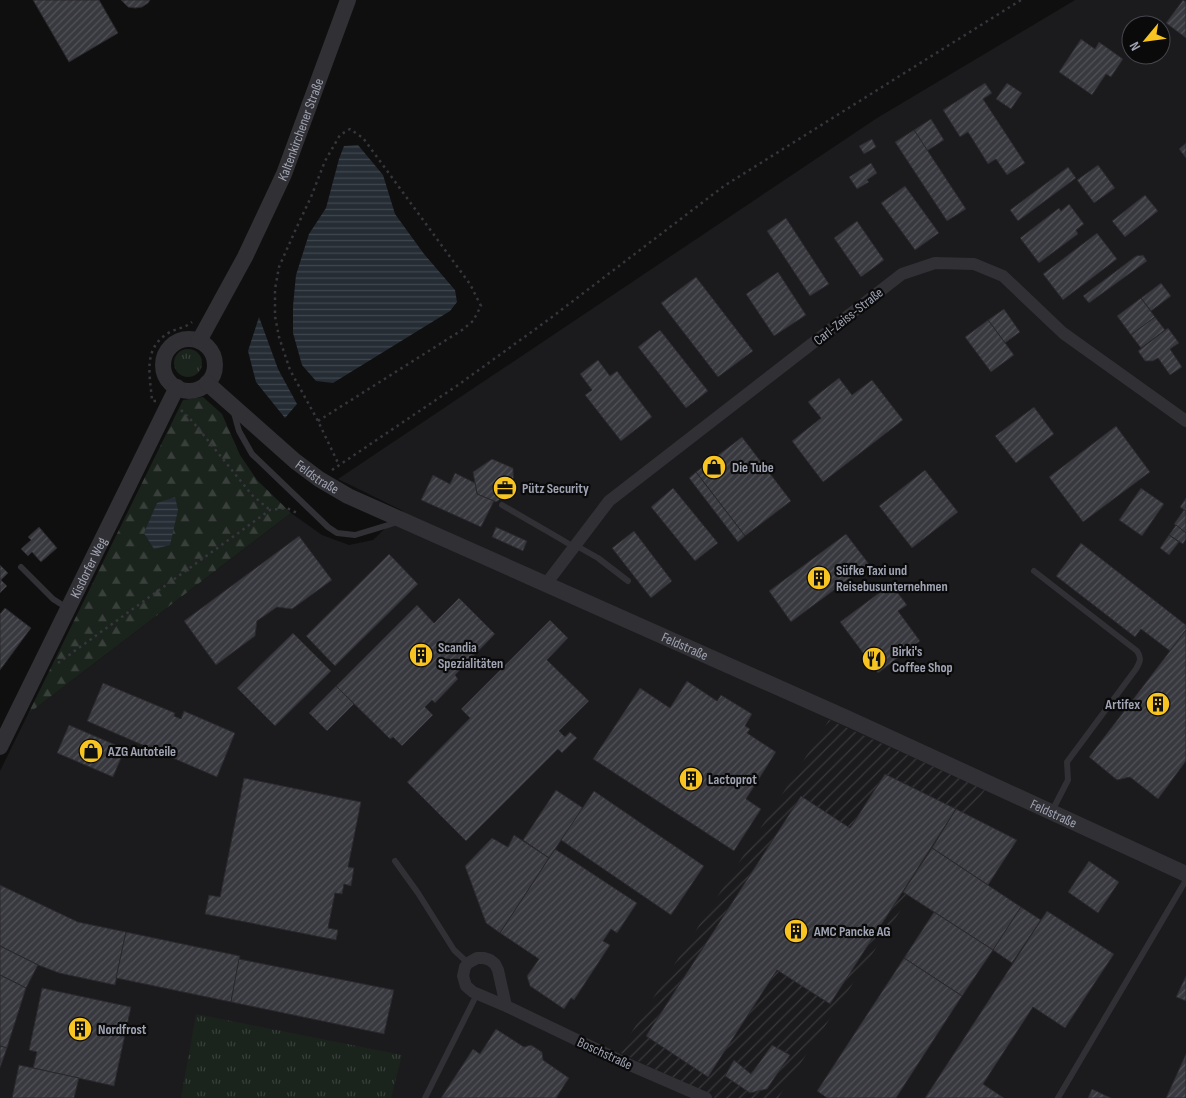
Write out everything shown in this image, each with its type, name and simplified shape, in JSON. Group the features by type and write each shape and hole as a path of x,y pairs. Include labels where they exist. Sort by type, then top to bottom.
{"street":[{"name":"Kaltenkirchener Straße","path":"199,341 245,257 284,174 348,0"},
{"name":"Carl-Zeiss-Straße","path":"546,584 609,501 902,274 935,263 974,264 1003,276 1063,333 1184,416"},
{"path":"191,339 206,345 212,352 215,368 207,384 192,391 176,387 170,382 163,366 164,357 174,343 191,339"},
{"name":"Feldstraße","path":"207,384 295,461 319,479 348,496 858,723 1186,874"},
{"name":"Kisdorfer Weg","path":"0,747 176,387"},
{"path":"477,994 469,989 464,981 463,972 468,963 477,958 484,958 495,964 498,970 506,1006"},
{"name":"Boschstraße","path":"477,994 623,1062 706,1098"}],"lane":[{"path":"233,406 239,431 252,454 337,533 355,535 403,521"},
{"path":"502,505 598,558 628,581"},
{"path":"20,567 53,599 69,608"},
{"path":"1034,571 1140,655 1136,669 1067,762 1068,780 1052,812"},
{"path":"395,861 454,950 468,963"},
{"path":"1058,1098 1186,880"},
{"path":"425,1098 477,994"}],"path":[{"path":"319,479 458,384 540,325 724,186 1021,0"},
{"path":"318,420 462,330 473,321 480,306 470,284 363,138 350,129 340,135 325,162 279,267 275,289 275,316 290,370 340,465"},
{"path":"152,401 150,361 155,346 170,332 187,326 193,321"},
{"path":"169,403 178,407 193,422 252,495 270,510"},
{"path":"56,664 270,510 287,508 303,516"}],"shaded area":[{"path":"1075,0 1186,0 1186,1098 0,1098 0,771 28,714 291,513 322,535 349,545 373,540 403,511 338,479 877,118"},
{"path":"358,145 383,175 395,214 424,254 455,290 457,302 450,311 333,383 316,381 302,365 293,333 296,275 309,234 326,208 344,146"},
{"path":"259,317 278,369 297,404 285,418 256,382 248,351"},
{"path":"175,497 178,510 170,545 154,549 144,533 157,503"},
{"path":"829,720 985,790 912,893 778,1098 715,1098 619,1052"}],"green space":[{"path":"188,349 198,353 202,363 198,373 188,377 178,373 174,363 178,353"},
{"path":"203,397 222,414 240,455 257,480 291,513 28,714 183,400"},
{"path":"196,1014 402,1055 391,1098 181,1098"}],"building":[{"path":"33,0 99,0 118,33 69,62"},
{"path":"121,0 150,0 142,7 135,8 128,7"},
{"path":"1183,0 1186,2 1186,38 1171,27 1171,16"},
{"path":"1081,39 1095,49 1099,42 1121,58 1121,62 1111,77 1106,74 1092,95 1059,72"},
{"path":"985,83 992,93 983,99 1025,163 1007,175 996,159 988,164 968,132 960,137 943,110"},
{"path":"1007,83 1022,93 1011,109 996,99"},
{"path":"931,119 944,140 927,151 914,130"},
{"path":"914,130 966,209 947,221 895,142"},
{"path":"872,139 876,147 864,154 859,146"},
{"path":"1186,143 1186,158 1179,149"},
{"path":"871,163 877,173 867,180 869,182 857,189 849,177"},
{"path":"1098,165 1115,188 1094,203 1077,180"},
{"path":"1068,167 1076,178 1018,221 1010,210"},
{"path":"905,186 939,233 915,250 881,203"},
{"path":"1145,195 1158,211 1125,237 1112,221"},
{"path":"1069,204 1084,224 1076,230 1078,234 1039,263 1020,238 1059,208 1061,211"},
{"path":"786,218 829,284 810,296 767,231"},
{"path":"857,221 884,260 861,277 834,238"},
{"path":"1097,233 1117,259 1063,300 1043,274"},
{"path":"1143,255 1147,261 1089,303 1083,296 1136,256"},
{"path":"778,272 806,315 774,336 746,294"},
{"path":"696,277 753,351 718,377 661,303"},
{"path":"1161,283 1171,296 1151,311 1141,298"},
{"path":"1141,298 1155,317 1131,335 1117,316"},
{"path":"1004,309 1020,332 1005,343 988,320"},
{"path":"1155,317 1165,330 1141,348 1131,335"},
{"path":"988,320 1014,355 991,372 965,337"},
{"path":"1168,328 1179,343 1170,349 1182,367 1170,375 1158,358 1153,361 1145,361 1138,351"},
{"path":"660,330 708,391 686,408 638,347"},
{"path":"598,360 610,376 617,371 652,417 621,441 585,395 592,390 580,374"},
{"path":"839,378 852,395 872,380 903,420 823,482 792,441 821,418 808,402"},
{"path":"1034,407 1054,434 1016,463 995,436"},
{"path":"1116,426 1150,472 1083,522 1049,477"},
{"path":"742,437 791,501 745,536 696,472"},
{"path":"492,459 513,468 514,490 496,502 477,494 473,472"},
{"path":"925,470 958,512 912,548 879,506"},
{"path":"696,472 745,536 738,542 689,478"},
{"path":"455,473 475,483 477,494 494,501 481,527 421,500 433,475 450,484"},
{"path":"673,488 718,543 695,561 651,507"},
{"path":"1141,488 1164,504 1142,536 1119,520"},
{"path":"1186,498 1186,511 1180,507"},
{"path":"1184,510 1186,511 1186,533 1174,524"},
{"path":"1176,525 1186,533 1186,539 1183,544 1169,535"},
{"path":"39,527 57,548 41,562 32,552 28,556 21,549 31,540 28,537"},
{"path":"496,527 527,541 523,551 492,537"},
{"path":"634,531 672,581 651,598 612,548"},
{"name":"Süfke Taxi und Reisebusunternehmen","path":"846,534 869,564 791,622 769,591"},
{"path":"1169,535 1179,542 1169,555 1160,548"},
{"path":"299,536 332,580 292,609 277,607 257,621 255,636 216,665 184,621"},
{"path":"1081,543 1186,625 1186,630 1170,651 1141,629 1135,637 1056,576"},
{"path":"389,554 418,584 335,666 306,636"},
{"path":"0,565 8,573 1,580 7,586 0,593"},
{"path":"891,584 907,605 898,611 920,641 878,673 840,622"},
{"name":"Scandia Spezialitäten","path":"459,598 495,634 455,675 458,679 435,703 432,700 425,707 433,715 402,746 393,737 390,739 336,686 417,605 434,623"},
{"path":"5,608 31,628 0,670 0,614"},
{"path":"550,620 568,638 547,660 589,701 559,731 565,737 570,732 577,738 562,753 558,749 466,841 407,782 470,718 461,709"},
{"name":"Artifex","path":"1186,630 1186,761 1158,799 1130,777 1117,780 1089,757"},
{"path":"293,633 331,671 275,726 237,688"},
{"name":"Lactoprot","path":"687,681 717,701 721,695 752,714 745,726 750,729 747,733 776,752 746,799 761,809 734,851 593,759 640,688 670,708"},
{"path":"103,683 175,713 174,716 181,719 184,711 235,733 217,777 168,756 169,753 162,750 161,753 87,721"},
{"path":"336,686 354,704 327,731 309,713"},
{"name":"AZG Autoteile","path":"69,725 125,749 113,777 57,753"},
{"name":"AMC Pancke AG","path":"885,774 956,809 830,1004 777,970 708,1077 646,1036 801,796 850,828"},
{"path":"244,778 361,802 348,867 354,868 351,886 344,884 342,894 335,893 328,928 338,930 336,940 205,914 209,895 220,897"},
{"path":"556,790 583,808 549,858 523,840"},
{"path":"594,791 704,866 671,915 561,840"},
{"path":"956,809 1017,840 988,885 932,848"},
{"path":"514,835 549,858 500,933 486,923 465,866 492,838 508,847"},
{"path":"932,848 1021,907 993,950 903,892"},
{"path":"555,849 637,903 617,933 611,929 603,941 610,945 574,1000 571,998 564,1009 530,986 527,976 539,959 500,933"},
{"path":"1089,861 1119,882 1098,913 1068,892"},
{"path":"0,885 78,922 126,932 115,985 59,973 0,946"},
{"path":"1021,907 1041,920 1012,963 993,950"},
{"path":"1047,911 1114,954 1065,1028 1033,1007 983,1084 1004,1098 925,1098"},
{"path":"934,912 993,950 962,996 904,958"},
{"path":"126,932 240,956 231,1002 116,978"},
{"path":"0,946 38,965 26,988 0,975"},
{"path":"904,958 962,996 896,1098 827,1098 817,1091"},
{"path":"239,959 394,990 384,1034 231,1002"},
{"path":"0,975 26,988 7,1048 0,1046"},
{"path":"1186,976 1186,1001 1176,997"},
{"name":"Nordfrost","path":"42,988 131,1007 114,1086 33,1068 37,1052 29,1050"},
{"path":"496,1029 524,1047 531,1045 542,1052 543,1060 569,1078 556,1098 441,1098 473,1049 480,1054"},
{"path":"772,1045 790,1055 767,1089 750,1093 725,1076 734,1060 751,1074"},
{"path":"0,1046 7,1048 0,1068"},
{"path":"1186,1054 1186,1098 1166,1098"},
{"path":"19,1065 79,1078 74,1098 12,1098"},
{"path":"1092,1089 1111,1098 1088,1098"}],"place":[{"name":"Die Tube","path":"714,467"},
{"name":"Pütz Security","path":"505,488"},
{"name":"Süfke Taxi und Reisebusunternehmen","path":"819,578"},
{"name":"Scandia Spezialitäten","path":"421,655"},
{"name":"Birki's Coffee Shop","path":"874,659"},
{"name":"Artifex","path":"1158,704"},
{"name":"AZG Autoteile","path":"91,751"},
{"name":"Lactoprot","path":"691,779"},
{"name":"AMC Pancke AG","path":"796,931"},
{"name":"Nordfrost","path":"80,1029"}]}
